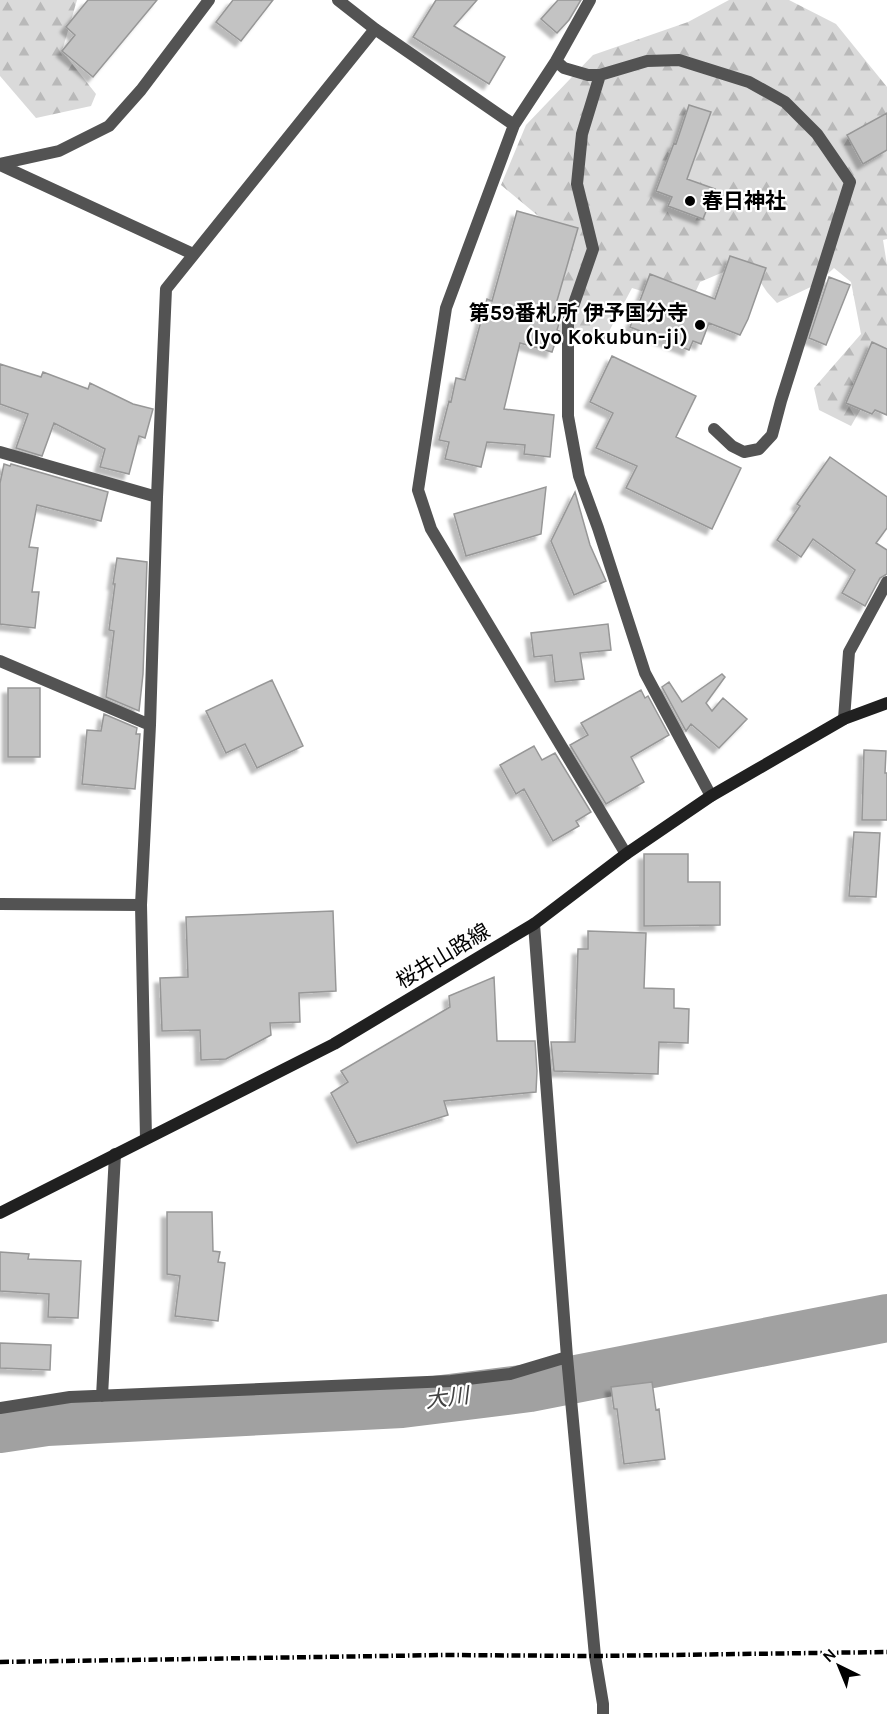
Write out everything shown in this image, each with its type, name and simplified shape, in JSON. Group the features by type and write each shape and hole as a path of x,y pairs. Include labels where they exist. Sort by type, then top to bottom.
{"main road":[{"name":"桜井山路線","path":"0,1213 334,1044 534,924 626,854 711,796 844,720 887,703"}],"street":[{"path":"0,165 59,151 109,126 141,90 209,0"},
{"path":"338,0 375,29 514,125"},
{"path":"590,0 556,61 514,125 446,308 418,490 431,529 626,854"},
{"path":"146,1138 141,905 166,289 375,29"},
{"path":"556,61 564,68 588,75 600,75 647,61 679,60 749,82 785,102 817,134 850,182 772,435 759,448 744,452 732,446 714,429"},
{"path":"600,75 582,134 576,184 593,249 567,321 568,416 579,476 645,673 711,796"},
{"path":"0,165 193,254"},
{"path":"0,452 157,497"},
{"path":"844,720 849,652 887,582"},
{"path":"0,661 150,725"},
{"path":"0,904 141,905"},
{"path":"534,924 567,1357 595,1656 603,1714"},
{"path":"102,1396 115,1154"},
{"path":"0,1408 70,1397 451,1382 510,1374 567,1357"}],"green space":[{"path":"0,0 77,0 62,51 96,94 91,106 36,118 0,76"},
{"path":"729,0 789,0 836,24 887,87 887,239 883,240 887,265 887,364 851,426 819,410 814,388 861,334 851,282 834,268 817,284 777,303 747,262 700,282 689,306 632,288 605,339 545,340 567,240 501,185 526,125 593,55 688,22"}],"building":[{"path":"88,0 157,0 93,77 62,51 75,35 66,27"},
{"path":"233,0 273,0 241,41 216,22"},
{"path":"436,0 477,0 454,26 505,57 489,84 413,37"},
{"path":"558,0 581,0 569,20 557,33 541,19"},
{"path":"689,105 711,112 687,179 715,189 703,219 668,206 672,197 656,191 674,143 676,144"},
{"path":"887,113 887,150 863,164 847,135"},
{"path":"517,211 578,228 552,318 560,320 552,352 520,343 504,409 554,415 550,457 524,454 525,445 487,442 481,467 445,459 449,442 439,440 456,378 465,380 487,299 492,301"},
{"path":"730,256 766,268 740,335 709,323 701,344 693,341 689,350 630,327 650,274 715,299"},
{"path":"829,277 850,285 826,345 809,338"},
{"path":"872,342 887,349 887,415 875,410 872,414 846,403"},
{"path":"612,356 696,396 676,437 741,468 712,529 626,488 637,466 596,448 613,413 590,402"},
{"path":"0,364 41,377 43,372 88,389 90,383 133,404 153,409 145,438 139,436 129,474 100,467 105,449 54,423 42,456 16,448 28,414 0,404"},
{"path":"830,457 887,497 887,528 876,543 887,550 887,574 880,578 865,606 842,593 855,570 813,539 801,557 777,540 800,506 797,504"},
{"path":"4,464 10,466 11,464 108,492 101,521 37,505 29,547 38,548 32,592 39,592 35,628 0,624 0,483"},
{"path":"546,487 541,534 466,556 454,514"},
{"path":"575,492 590,545 606,581 574,595 551,541"},
{"path":"117,558 147,562 143,674 139,711 106,697 114,631 109,630"},
{"path":"608,624 611,650 580,653 584,679 555,682 552,655 534,657 531,633"},
{"path":"722,674 725,677 706,703 712,711 723,698 747,719 719,748 691,724 686,731 662,687 669,682 682,702"},
{"path":"272,680 303,746 257,768 245,744 226,753 206,711"},
{"path":"8,688 40,688 40,757 8,757"},
{"path":"641,690 645,698 648,696 669,735 631,757 644,782 606,804 570,745 588,735 581,723"},
{"path":"104,714 137,728 136,734 140,734 135,789 82,784 87,730 101,731"},
{"path":"534,746 542,760 555,753 591,812 576,821 579,826 553,841 524,789 516,794 500,765"},
{"path":"864,750 886,751 887,820 862,820"},
{"path":"854,832 880,833 876,897 849,896"},
{"path":"644,854 688,854 688,882 720,882 720,925 644,926"},
{"path":"333,911 336,991 299,993 300,1022 270,1023 271,1035 226,1059 201,1060 200,1030 162,1031 160,978 188,977 186,917"},
{"path":"588,931 646,933 644,988 674,989 674,1008 689,1009 688,1043 659,1042 658,1074 554,1071 551,1042 575,1042 578,949 588,949"},
{"path":"494,977 497,1041 535,1041 536,1092 444,1101 448,1115 357,1143 331,1093 348,1082 341,1071 450,1007 449,996"},
{"path":"167,1212 212,1212 213,1251 220,1252 218,1262 225,1263 218,1321 175,1316 180,1276 167,1274"},
{"path":"0,1252 29,1254 28,1259 81,1261 78,1318 48,1317 49,1294 0,1291"},
{"path":"0,1343 51,1345 50,1370 0,1368"},
{"path":"652,1382 656,1410 659,1409 665,1459 624,1464 617,1409 614,1409 611,1387"}],"waterway":[{"name":"大川","path":"0,1429 47,1422 402,1404 530,1388 887,1318"}],"railway":[{"path":"0,1662 445,1655 595,1656 887,1652"}],"place":[{"name":"春日神社","path":"690,201"},
{"name":"第59番札所 伊予国分寺 (Iyo Kokubun-ji)","path":"700,325"}]}
